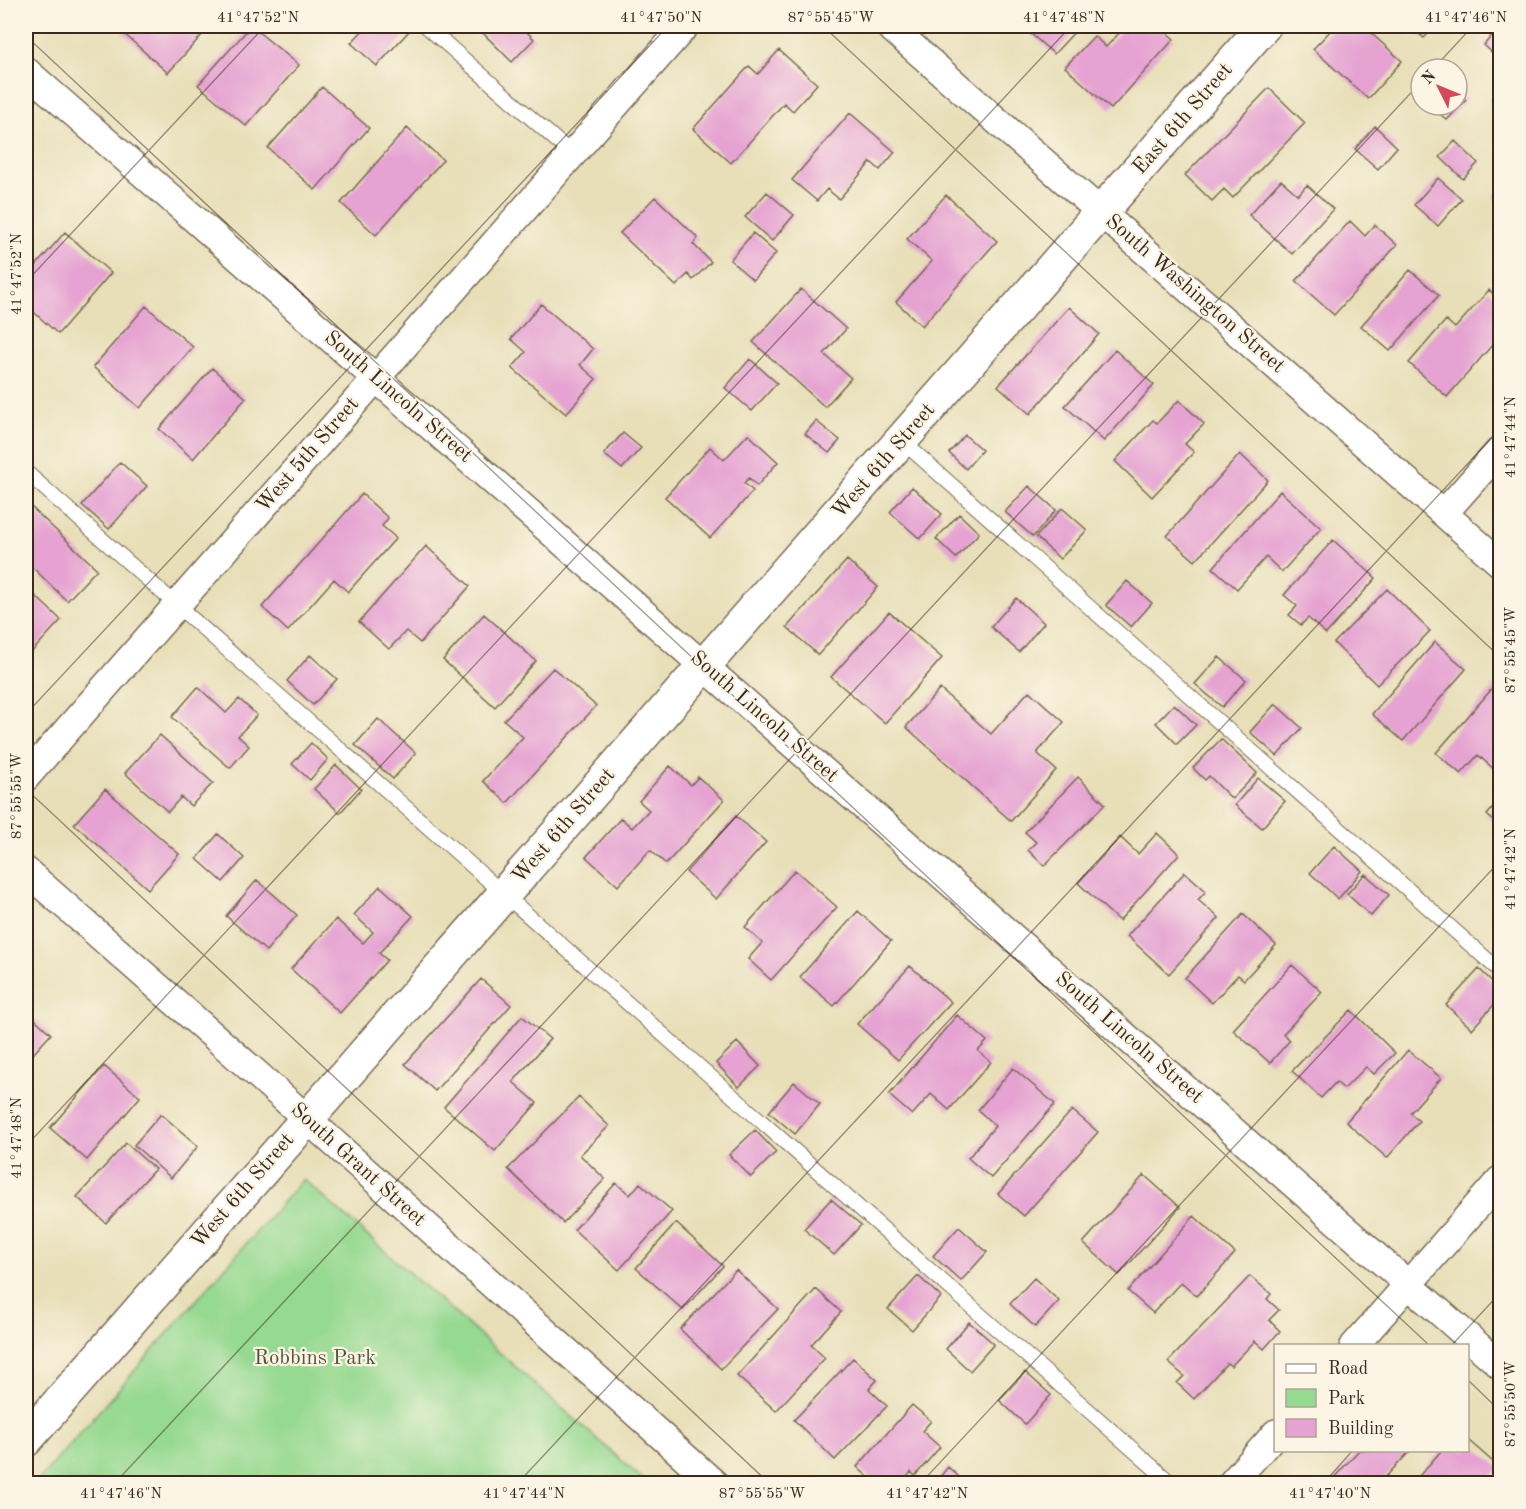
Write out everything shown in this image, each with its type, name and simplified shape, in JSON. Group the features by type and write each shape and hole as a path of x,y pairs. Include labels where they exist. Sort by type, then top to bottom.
{"street":[{"name":"West 5th Street","path":"26,777 685,26"},
{"name":"South Washington Street","path":"889,26 1500,563"},
{"name":"East 6th Street","path":"1102,213 1264,26"},
{"name":"South Lincoln Street","path":"26,71 1500,1365"},
{"name":"West 6th Street","path":"26,1440 1102,213"},
{"path":"1444,513 1500,450"},
{"name":"South Grant Street","path":"26,871 716,1484"},
{"path":"1356,1344 1500,1180"},
{"path":"1230,1484 1274,1434"}],"lane":[{"path":"426,26 573,154"},
{"path":"902,441 1500,971"},
{"path":"26,472 1172,1484"}],"green space":[{"name":"Robbins Park","path":"303,1179 647,1483 36,1483"}],"building":[{"path":"127,26 210,26 168,73 122,32"},
{"path":"251,26 299,65 246,126 198,85"},
{"path":"367,26 403,26 409,31 377,66 351,43"},
{"path":"485,26 521,26 534,39 512,62 480,30"},
{"path":"1022,26 1080,26 1054,54"},
{"path":"1126,26 1159,26 1174,39 1111,109 1065,67 1094,36 1106,47"},
{"path":"1335,26 1363,26 1402,61 1368,99 1313,49"},
{"path":"1410,26 1435,26 1424,38"},
{"path":"1500,26 1500,60 1484,45"},
{"path":"779,50 817,84 793,111 784,103 731,163 693,129 749,66 758,74"},
{"path":"322,87 369,128 315,190 268,148"},
{"path":"1269,88 1305,123 1233,198 1224,189 1212,201 1185,175"},
{"path":"1500,90 1500,106 1492,99"},
{"path":"850,113 895,152 880,170 871,162 839,199 827,189 817,201 792,180"},
{"path":"1375,126 1397,147 1378,169 1355,149"},
{"path":"407,128 443,160 376,235 341,203"},
{"path":"1455,141 1478,163 1463,179 1440,157"},
{"path":"1438,178 1462,199 1438,226 1414,205"},
{"path":"1281,180 1298,195 1307,185 1333,209 1292,254 1249,215"},
{"path":"1500,188 1500,203 1493,197"},
{"path":"767,192 794,215 772,241 745,217"},
{"path":"946,195 997,241 922,326 896,302 932,261 907,239"},
{"path":"655,197 698,238 693,244 711,262 693,280 688,274 676,286 620,233"},
{"path":"1350,221 1365,236 1375,225 1397,245 1334,315 1296,281"},
{"path":"65,232 111,273 58,334 26,305 26,277"},
{"path":"753,233 776,253 753,280 730,260"},
{"path":"1410,270 1439,295 1390,351 1361,326"},
{"path":"801,289 846,329 824,354 851,378 825,407 753,342"},
{"path":"1489,290 1500,300 1500,336 1447,397 1409,363 1446,320 1455,328"},
{"path":"541,304 593,349 580,365 596,379 566,414 512,368 526,352 511,339"},
{"path":"146,306 193,347 140,408 93,367"},
{"path":"1069,307 1099,334 1030,414 998,386"},
{"path":"1115,350 1154,385 1104,441 1065,406"},
{"path":"750,359 777,383 752,411 725,388"},
{"path":"212,368 246,398 193,459 159,429"},
{"path":"1179,400 1204,424 1185,444 1194,452 1152,497 1115,461 1153,420 1157,423"},
{"path":"816,421 840,440 829,453 805,434"},
{"path":"623,433 641,448 622,469 604,454"},
{"path":"748,434 778,462 757,486 749,478 744,483 753,491 710,538 665,497 710,447 724,460"},
{"path":"965,435 982,450 966,469 949,453"},
{"path":"1240,454 1268,480 1195,561 1167,536"},
{"path":"120,462 147,486 109,529 82,505"},
{"path":"1029,486 1056,510 1033,537 1005,512"},
{"path":"912,487 942,514 920,539 890,512"},
{"path":"1280,491 1321,528 1282,572 1266,557 1237,589 1213,568"},
{"path":"362,494 388,518 382,526 396,538 348,592 334,579 288,631 262,607"},
{"path":"29,505 97,569 67,601 26,561 26,553 29,549 26,545 26,509"},
{"path":"1062,508 1087,530 1060,559 1036,537"},
{"path":"959,514 979,533 956,558 936,539"},
{"path":"1333,540 1376,578 1326,634 1308,618 1301,625 1289,615 1297,606 1284,595"},
{"path":"426,546 470,586 420,643 406,631 389,649 359,622"},
{"path":"847,560 878,587 818,655 787,627"},
{"path":"1127,581 1152,603 1131,627 1106,605"},
{"path":"26,587 61,620 28,656 26,654"},
{"path":"1387,589 1430,631 1377,685 1334,643"},
{"path":"1016,598 1044,623 1019,652 991,627"},
{"path":"889,612 942,658 885,723 831,677"},
{"path":"484,614 536,661 495,707 443,660"},
{"path":"1435,642 1466,669 1403,741 1372,714"},
{"path":"310,655 337,679 313,705 287,681"},
{"path":"1219,657 1246,680 1222,707 1195,684"},
{"path":"553,668 596,706 507,803 483,781 523,737 504,720"},
{"path":"1498,682 1500,768 1497,772 1478,755 1461,774 1436,753"},
{"path":"198,687 226,713 239,699 257,715 238,736 249,746 230,768 172,717"},
{"path":"940,689 991,734 1029,691 1064,722 1037,753 1056,770 1011,821 906,727"},
{"path":"1174,704 1196,725 1177,744 1156,723"},
{"path":"1275,704 1302,728 1277,756 1250,732"},
{"path":"378,719 416,753 393,779 355,745"},
{"path":"160,735 213,783 191,806 181,797 168,812 125,773"},
{"path":"1221,739 1257,773 1232,799 1209,776 1205,780 1193,768"},
{"path":"311,743 328,759 310,780 292,764"},
{"path":"336,765 361,789 340,813 314,789"},
{"path":"670,766 691,785 698,777 724,800 666,864 650,850 618,886 586,857 621,818 632,828 649,810 639,801"},
{"path":"1078,777 1105,804 1044,866 1028,850 1036,842 1025,832"},
{"path":"1258,778 1285,801 1262,828 1235,805"},
{"path":"105,789 179,854 148,889 74,824"},
{"path":"1500,800 1500,827 1487,815"},
{"path":"736,816 766,842 716,899 686,872"},
{"path":"1157,833 1179,854 1119,921 1078,883 1120,837 1138,854"},
{"path":"218,834 244,858 223,882 197,859"},
{"path":"1334,846 1362,871 1338,899 1310,873"},
{"path":"795,870 837,907 771,980 748,959 762,943 745,927"},
{"path":"1185,872 1206,891 1198,900 1219,918 1169,974 1127,936"},
{"path":"1365,874 1389,895 1371,916 1347,894"},
{"path":"257,880 297,915 266,951 226,916"},
{"path":"380,886 413,916 379,953 387,960 340,1013 291,969 336,919 363,943 373,932 354,915"},
{"path":"858,911 891,941 834,1006 800,977"},
{"path":"1243,914 1276,945 1244,980 1238,975 1212,1003 1185,978"},
{"path":"1292,965 1322,992 1283,1034 1290,1040 1270,1063 1233,1030"},
{"path":"910,966 951,1002 898,1060 857,1024"},
{"path":"1479,969 1500,989 1500,998 1472,1029 1446,1005"},
{"path":"481,979 511,1005 435,1091 405,1064"},
{"path":"1351,1010 1395,1053 1374,1074 1366,1067 1344,1089 1336,1082 1321,1098 1292,1071"},
{"path":"26,1011 51,1034 26,1062"},
{"path":"957,1015 987,1041 978,1051 991,1062 949,1110 931,1094 912,1115 889,1095"},
{"path":"522,1016 550,1039 513,1082 537,1103 495,1151 444,1107"},
{"path":"737,1042 760,1066 739,1087 716,1063"},
{"path":"1408,1050 1441,1078 1410,1113 1419,1121 1387,1158 1346,1122"},
{"path":"104,1066 140,1097 87,1160 50,1128"},
{"path":"1013,1068 1055,1104 991,1178 968,1158 995,1126 978,1110"},
{"path":"794,1082 820,1104 795,1134 769,1112"},
{"path":"579,1097 609,1126 580,1155 605,1179 563,1223 508,1169"},
{"path":"1072,1110 1098,1132 1024,1216 998,1194"},
{"path":"161,1114 198,1146 171,1178 134,1145"},
{"path":"755,1130 776,1152 751,1177 729,1155"},
{"path":"126,1143 155,1169 106,1223 77,1197"},
{"path":"1144,1175 1180,1207 1119,1275 1083,1243"},
{"path":"616,1183 630,1195 640,1183 672,1211 619,1270 574,1230"},
{"path":"831,1199 861,1225 834,1255 804,1229"},
{"path":"1194,1216 1235,1253 1197,1296 1181,1282 1153,1313 1128,1291"},
{"path":"676,1223 723,1266 683,1310 636,1268"},
{"path":"959,1227 987,1252 961,1281 933,1256"},
{"path":"736,1270 778,1309 721,1369 680,1329"},
{"path":"918,1276 941,1297 912,1330 888,1309"},
{"path":"1250,1276 1271,1294 1267,1299 1279,1310 1269,1320 1280,1331 1264,1349 1255,1341 1231,1366 1227,1363 1194,1399 1177,1383 1184,1376 1168,1362"},
{"path":"1034,1278 1059,1301 1035,1327 1010,1304"},
{"path":"816,1289 841,1312 811,1345 825,1358 776,1411 737,1376"},
{"path":"969,1322 994,1344 970,1371 946,1349"},
{"path":"853,1358 877,1380 869,1389 887,1406 835,1460 794,1420"},
{"path":"1025,1372 1051,1395 1025,1424 999,1400"},
{"path":"912,1405 931,1421 922,1431 940,1447 915,1476 911,1472 901,1484 876,1484 857,1467"},
{"path":"1469,1441 1500,1468 1485,1484 1412,1484 1440,1452 1469,1452"},
{"path":"1357,1452 1409,1452 1379,1484 1336,1484 1332,1480"},
{"path":"948,1467 967,1484 934,1484"}]}
